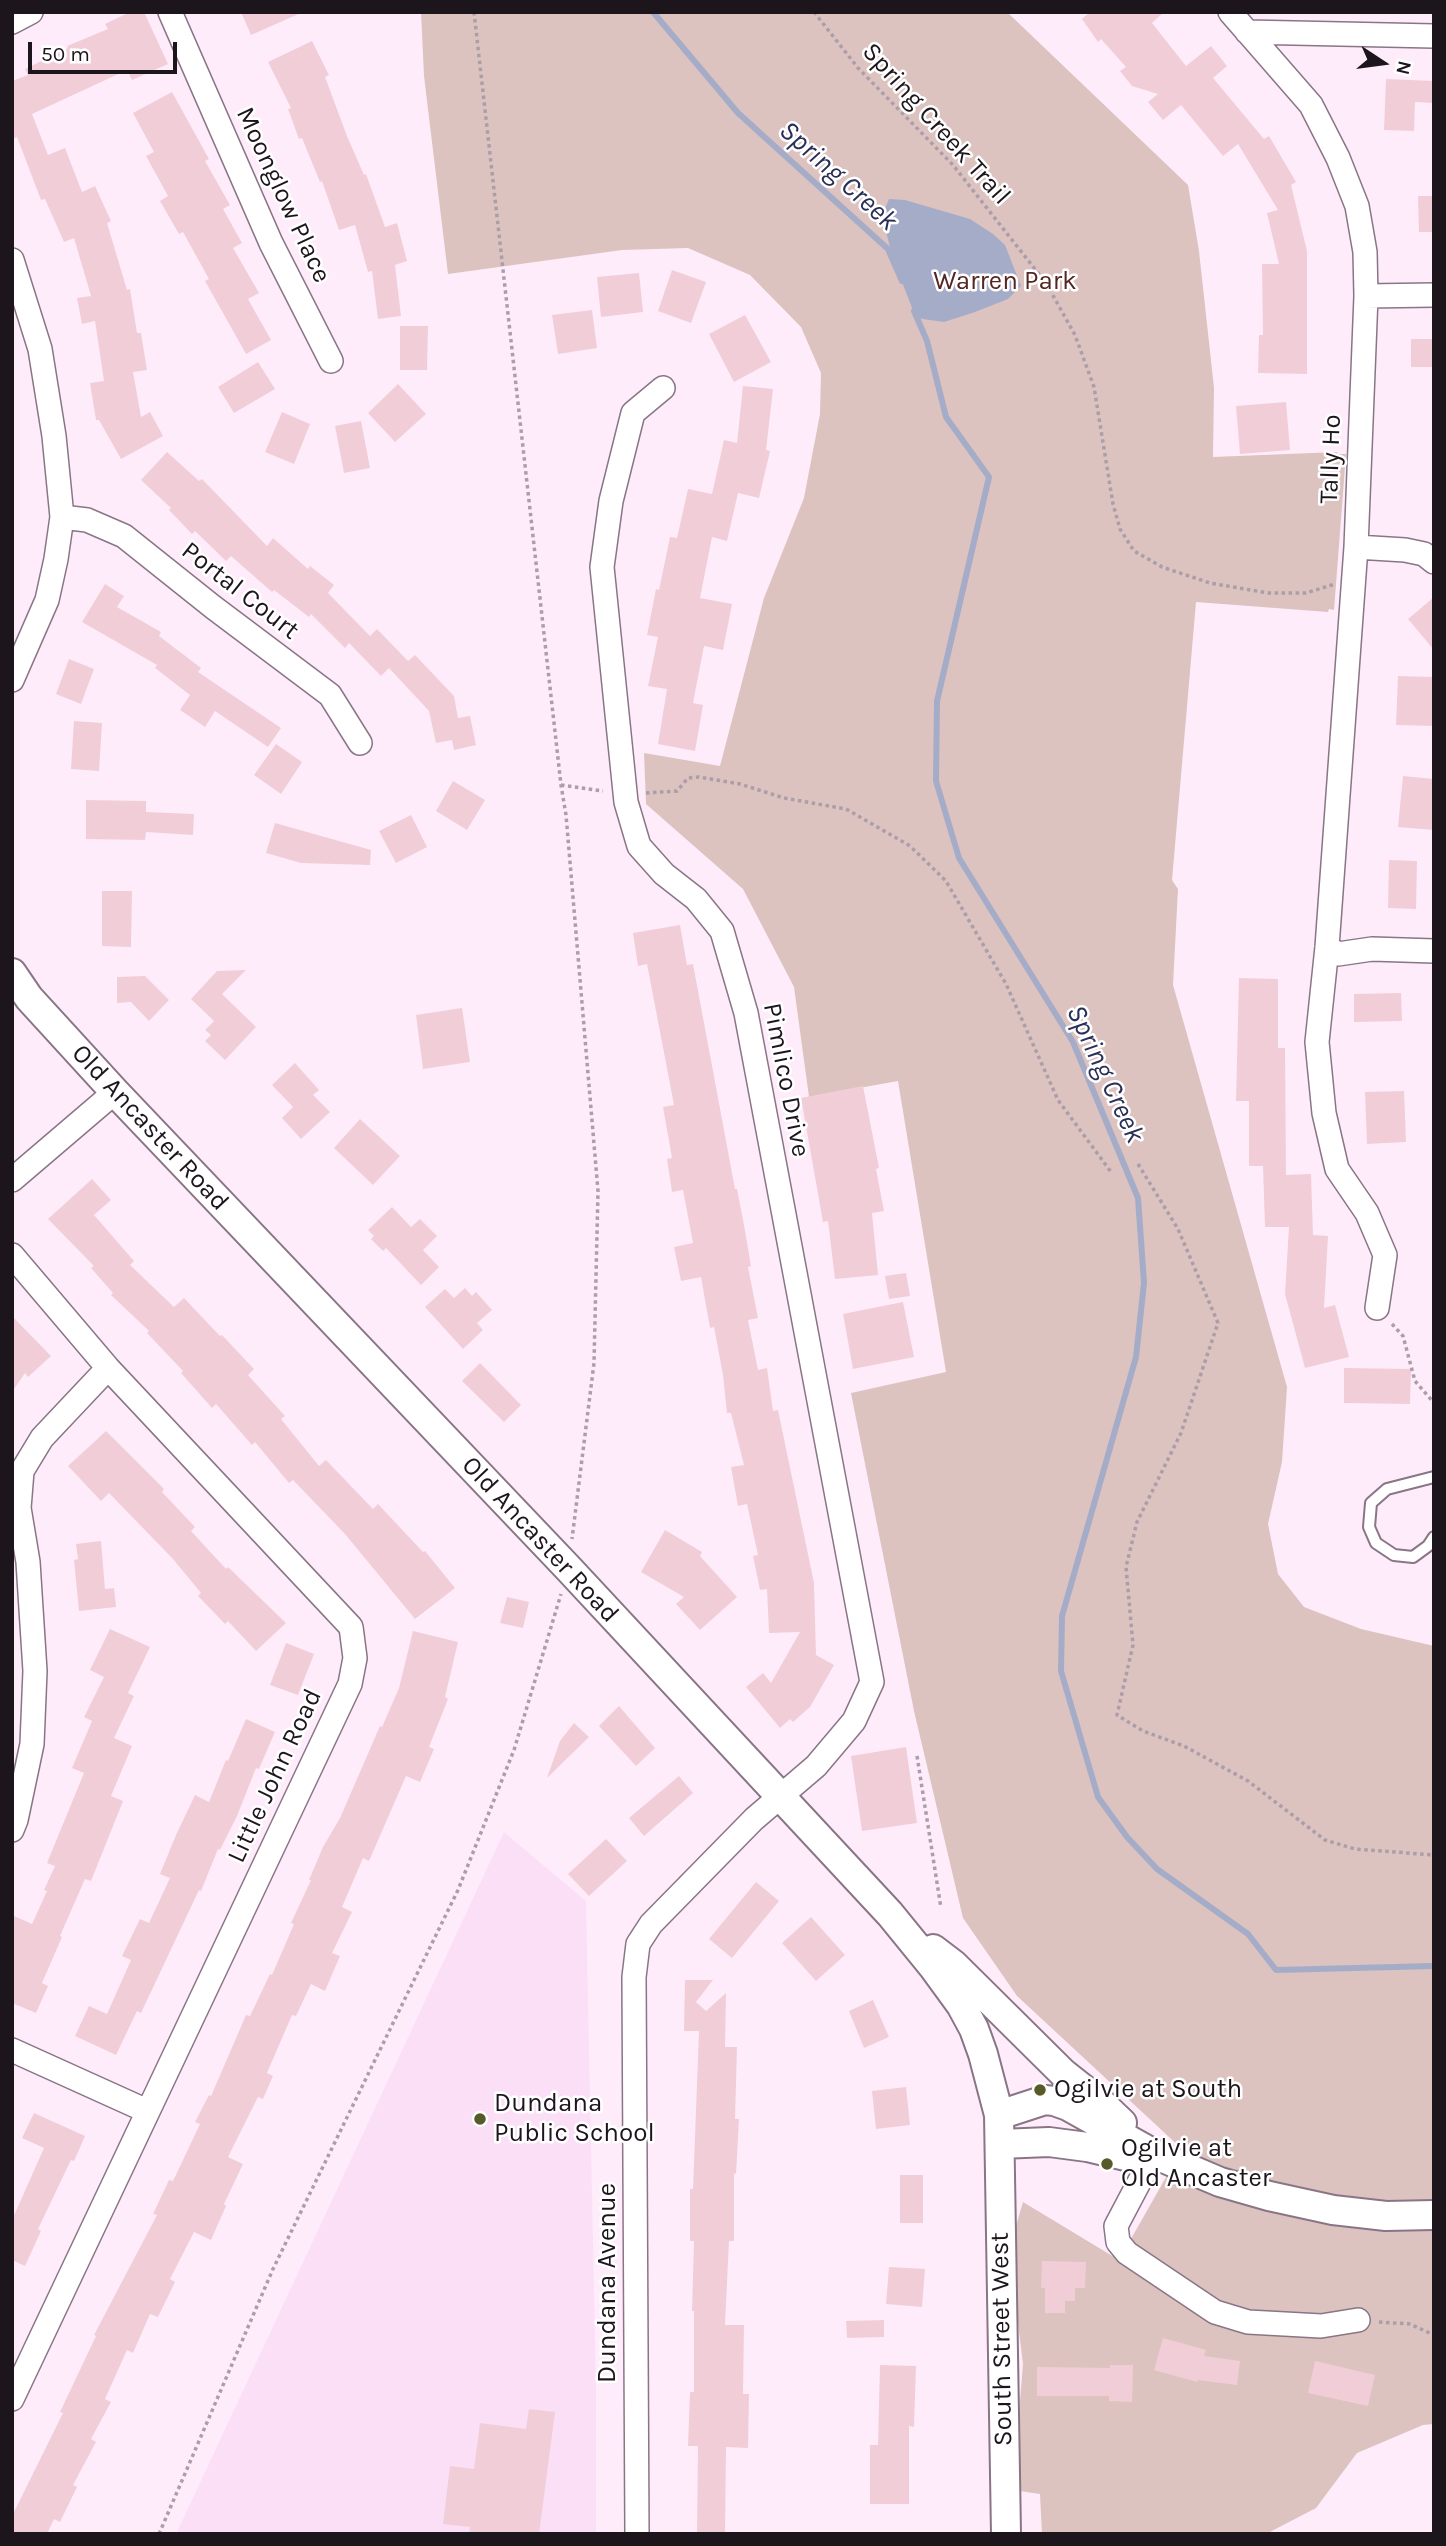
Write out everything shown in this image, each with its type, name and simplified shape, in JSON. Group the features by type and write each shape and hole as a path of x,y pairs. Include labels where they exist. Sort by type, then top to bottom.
{"street":[{"path":"12,22 31,12"},
{"name":"Moonglow Place","path":"170,12 271,243 331,361"},
{"name":"Tally Ho","path":"1230,12 1311,106 1338,158 1357,206 1365,252 1366,296 1356,547 1327,947 1317,1042 1324,1113 1336,1169 1367,1213 1385,1255 1377,1308"},
{"path":"1247,32 1434,36"},
{"path":"12,260 40,349 54,436 62,517 47,600 12,680"},
{"path":"1366,296 1434,295"},
{"name":"Pimlico Drive","path":"663,388 634,413 611,501 602,567 625,792 639,846 664,874 696,900 722,931 746,1013 872,1682 854,1721 816,1766 780,1796"},
{"name":"Portal Court","path":"62,517 87,520 124,536 212,607 330,695 360,743"},
{"path":"1356,547 1405,550 1424,554 1434,562"},
{"path":"1327,947 1338,954 1372,949 1434,951"},
{"name":"Old Ancaster Road","path":"12,973 29,998 115,1092 569,1569 890,1914 934,1968 961,2005 974,2029 993,2086 999,2115 1000,2144"},
{"path":"12,1180 115,1092"},
{"name":"Little John Road","path":"12,1255 108,1368 351,1627 355,1658 350,1684 12,2399"},
{"path":"14,1823 32,1744 35,1671 29,1562 19,1508 22,1472 42,1438 108,1368"},
{"name":"Dundana Avenue","path":"638,2534 634,1977 638,1944 651,1924 780,1796"},
{"path":"890,1914 954,1965 1063,2073 1101,2103 1154,2154"},
{"path":"12,2050 147,2110"},
{"path":"999,2115 1045,2100 1054,2101 1069,2106 1154,2154 1220,2182 1333,2210 1386,2216 1434,2216"},
{"path":"1000,2144 1049,2142 1125,2156 1154,2154"},
{"name":"South Street West","path":"1000,2144 1006,2534"},
{"path":"1154,2154 1116,2226 1118,2242 1127,2253 1215,2312 1248,2322 1321,2326 1358,2320"}],"lane":[{"path":"1434,1477 1387,1489 1371,1503 1369,1527 1376,1543 1394,1555 1413,1557 1428,1546 1434,1537"}],"path":[{"path":"159,2534 273,2269 458,1891 514,1750 569,1569 594,1363 598,1191 566,815 474,12"},
{"name":"Spring Creek Trail","path":"814,12 858,68 953,165 1046,284 1075,335 1094,387 1113,504 1120,530 1134,551 1162,568 1210,583 1268,593 1306,593 1336,583 1354,573"},
{"path":"561,785 625,792 677,790 688,778 699,777 740,783 785,798 846,809 910,846 946,881 1006,984 1058,1100 1111,1172"},
{"path":"1138,1164 1178,1229 1218,1323 1181,1433 1137,1521 1126,1567 1133,1645 1117,1715 1143,1731 1184,1746 1248,1781 1325,1840 1355,1849 1434,1855"},
{"path":"1377,1308 1403,1336 1415,1381 1434,1403"},
{"path":"917,1756 941,1908"},
{"path":"1358,2320 1410,2324 1434,2335"}],"shaded area":[{"name":"Dundana Public School","path":"504,1832 586,1901 596,2387 596,2534 176,2534"}],"green space":[{"name":"Warren Park","path":"421,12 1007,12 1188,185 1199,251 1214,388 1213,457 1337,452 1346,454 1334,610 1329,609 1328,612 1196,602 1172,880 1178,889 1173,985 1287,1387 1282,1462 1268,1524 1278,1574 1304,1607 1361,1629 1434,1646 1434,2424 1423,2425 1357,2453 1316,2508 1266,2534 1042,2534 1040,2494 1013,2490 1023,2364 1009,2250 1023,2202 1119,2260 1182,2149 1017,1996 963,1918 914,1711 851,1393 946,1372 898,1081 809,1097 794,987 743,889 646,804 644,753 720,766 764,598 804,498 820,414 821,373 801,327 750,275 688,248 622,250 448,274 424,76"}],"water":[{"path":"889,199 905,200 970,219 993,234 1005,245 1021,286 1008,299 944,322 916,318 893,259 882,216"}],"building":[{"path":"130,12 144,12 168,64 132,80 127,70 32,114 48,155 65,148 82,192 95,186 111,221 107,223 127,290 130,289 137,333 141,333 147,370 133,372 141,417 150,412 163,436 121,459 99,420 96,420 90,383 104,381 95,321 82,324 77,298 91,296 74,238 64,242 45,199 41,200 17,137 12,139 12,81 28,75 25,69 68,48 67,46 108,29 105,24"},
{"path":"241,12 303,12 251,35"},
{"path":"1090,12 1164,12 1152,23 1186,66 1211,46 1227,66 1213,78 1264,139 1269,136 1296,182 1291,185 1307,251 1307,374 1258,373 1259,335 1263,335 1262,264 1279,264 1267,213 1278,210 1238,144 1223,156 1181,105 1163,120 1148,102 1158,94 1132,86 1120,71 1126,67 1101,39 1098,42 1082,19"},
{"path":"312,41 329,75 325,77 385,227 397,223 407,261 395,265 401,316 378,319 372,271 368,272 355,225 339,230 322,181 320,182 302,138 299,139 288,109 291,108 268,62"},
{"path":"1386,79 1434,81 1434,103 1415,102 1414,131 1384,130"},
{"path":"172,92 209,159 205,161 230,205 223,209 242,243 233,248 259,293 248,299 271,340 246,354 205,281 209,279 183,232 179,234 160,201 168,196 146,156 154,152 133,113"},
{"path":"1418,196 1434,196 1434,232 1419,232"},
{"path":"672,270 706,282 691,323 658,311"},
{"path":"639,273 643,312 601,317 597,277"},
{"path":"592,310 597,348 558,354 552,315"},
{"path":"745,315 771,362 734,382 709,334"},
{"path":"400,326 428,326 427,370 400,370"},
{"path":"1411,339 1434,339 1434,367 1411,367"},
{"path":"258,362 275,389 234,413 218,387"},
{"path":"398,384 426,414 395,442 368,413"},
{"path":"743,386 773,389 766,450 770,451 759,498 738,493 727,541 712,537 700,598 732,604 723,650 704,646 693,703 703,705 695,751 658,744 667,689 648,686 658,637 647,635 670,537 677,538 688,489 712,494 724,440 737,443"},
{"path":"1286,402 1290,450 1240,454 1236,406"},
{"path":"282,412 310,424 294,464 265,452"},
{"path":"361,421 370,468 344,473 335,426"},
{"path":"167,452 199,481 202,479 267,546 273,538 308,569 310,566 334,585 328,593 370,636 377,629 408,661 415,655 454,696 458,718 470,716 476,745 454,750 452,740 436,743 429,711 389,668 381,676 349,643 345,648 311,614 309,617 274,590 272,592 231,556 226,561 195,531 192,534 169,510 171,508 141,480"},
{"path":"105,584 124,596 117,607 161,632 159,636 201,668 198,672 281,728 268,747 215,711 205,727 180,710 190,695 155,668 157,665 82,622"},
{"path":"1434,597 1434,650 1408,619"},
{"path":"69,659 94,669 81,704 56,694"},
{"path":"1398,676 1434,677 1434,726 1396,725"},
{"path":"74,721 102,723 99,771 71,769"},
{"path":"276,744 302,762 281,794 254,775"},
{"path":"1403,776 1434,779 1434,830 1398,827"},
{"path":"453,781 485,800 467,830 436,811"},
{"path":"86,800 146,801 146,812 194,814 193,835 146,832 145,840 86,839"},
{"path":"411,815 427,847 396,863 379,831"},
{"path":"275,823 371,850 370,865 301,863 266,853"},
{"path":"1389,860 1417,861 1416,909 1388,908"},
{"path":"102,891 132,891 131,947 102,946"},
{"path":"680,925 687,965 693,964 744,1225 751,1266 748,1267 758,1318 748,1320 758,1370 767,1368 773,1411 778,1410 814,1583 816,1655 834,1665 810,1707 793,1722 790,1719 780,1728 746,1687 763,1673 771,1683 800,1632 769,1633 767,1589 760,1590 753,1556 758,1555 747,1504 738,1506 731,1467 744,1465 731,1413 727,1413 714,1327 710,1328 701,1277 681,1281 674,1247 693,1243 683,1190 672,1192 667,1159 672,1158 663,1107 674,1105 647,964 638,966 633,933"},
{"path":"246,970 222,994 256,1027 225,1060 205,1041 211,1035 205,1030 214,1021 191,999 217,971"},
{"path":"145,976 169,1000 149,1021 131,1002 117,1003 117,977"},
{"path":"1239,978 1278,979 1278,1048 1285,1048 1286,1175 1311,1174 1313,1235 1328,1236 1324,1308 1335,1305 1349,1357 1305,1368 1285,1294 1289,1227 1265,1227 1263,1166 1249,1166 1249,1101 1236,1101"},
{"path":"1401,993 1402,1021 1354,1022 1354,994"},
{"path":"462,1008 470,1062 423,1069 416,1015"},
{"path":"295,1063 319,1090 313,1095 330,1112 301,1139 282,1118 293,1107 272,1085"},
{"path":"863,1086 879,1168 876,1169 884,1211 872,1213 878,1275 835,1279 828,1221 823,1222 801,1098"},
{"path":"1404,1091 1406,1142 1367,1144 1365,1092"},
{"path":"360,1119 400,1156 373,1185 334,1148"},
{"path":"92,1179 111,1200 94,1215 134,1261 130,1265 174,1307 184,1298 220,1336 222,1335 254,1369 248,1375 285,1416 281,1419 319,1466 326,1460 373,1509 378,1504 423,1552 425,1551 455,1588 415,1619 345,1534 293,1480 289,1483 255,1442 252,1445 216,1404 212,1408 181,1373 183,1371 147,1333 149,1331 111,1295 113,1293 91,1268 94,1266 48,1219"},
{"path":"392,1207 411,1227 420,1219 437,1236 423,1250 439,1267 421,1285 386,1248 383,1251 371,1239 374,1236 368,1230"},
{"path":"906,1273 910,1296 889,1299 885,1276"},
{"path":"465,1288 472,1296 476,1292 492,1310 477,1323 483,1330 463,1349 425,1307 445,1289 454,1298"},
{"path":"903,1302 914,1357 853,1369 843,1314"},
{"path":"12,1316 51,1356 28,1377 25,1373 12,1392"},
{"path":"480,1363 521,1405 504,1422 462,1381"},
{"path":"1344,1368 1411,1369 1410,1404 1344,1403"},
{"path":"106,1431 164,1489 162,1492 195,1527 191,1531 226,1569 228,1567 286,1623 256,1651 228,1621 225,1624 198,1596 201,1593 173,1559 109,1493 101,1501 68,1466"},
{"path":"665,1530 702,1552 700,1556 737,1597 700,1630 676,1604 684,1597 641,1572"},
{"path":"101,1541 105,1589 114,1588 116,1607 79,1611 74,1560 78,1559 76,1544"},
{"path":"507,1597 529,1602 523,1628 500,1623"},
{"path":"110,1629 150,1647 128,1693 134,1696 114,1738 132,1746 111,1796 123,1801 91,1881 85,1879 60,1936 62,1937 42,1983 48,1986 36,2013 12,2003 12,1915 32,1924 47,1891 44,1890 55,1866 47,1863 84,1773 72,1768 92,1721 84,1717 104,1677 90,1670"},
{"path":"413,1631 458,1642 445,1697 448,1699 429,1747 434,1749 420,1782 406,1776 369,1861 363,1858 342,1907 352,1912 332,1953 340,1956 325,1991 311,1984 296,2016 292,2015 267,2073 273,2076 263,2099 258,2097 228,2157 243,2164 211,2240 194,2232 170,2279 175,2282 158,2317 150,2314 133,2353 127,2350 105,2399 111,2402 91,2439 96,2442 73,2485 77,2487 60,2522 54,2519 47,2534 12,2534 12,2516 63,2413 60,2412 96,2336 94,2335 157,2215 153,2214 169,2180 173,2181 200,2124 195,2122 209,2095 211,2096 246,2015 250,2016 270,1974 272,1975 323,1847 340,1818 399,1688"},
{"path":"286,1643 314,1654 298,1695 270,1685"},
{"path":"619,1706 655,1748 636,1766 599,1726"},
{"path":"246,1719 275,1732 141,2013 137,2011 116,2055 75,2036 89,2006 107,2014 131,1960 122,1956 140,1919 149,1923 170,1878 160,1874 176,1835 195,1795 209,1802"},
{"path":"574,1723 589,1737 547,1778 560,1741"},
{"path":"906,1747 917,1823 862,1831 851,1756"},
{"path":"679,1776 693,1793 644,1836 629,1818"},
{"path":"606,1839 627,1861 589,1896 568,1874"},
{"path":"756,1882 779,1901 732,1958 709,1939"},
{"path":"811,1917 845,1955 816,1981 782,1943"},
{"path":"685,1980 713,1980 696,2002 706,2011 726,1993 725,2047 737,2047 735,2119 739,2119 736,2174 734,2173 734,2241 729,2241 725,2325 744,2325 743,2394 749,2394 748,2448 726,2447 725,2534 697,2534 698,2446 688,2446 690,2392 694,2392 694,2241 690,2241 690,2189 693,2189 699,2031 684,2031"},
{"path":"873,2000 889,2037 864,2048 849,2011"},
{"path":"906,2087 910,2125 876,2129 872,2091"},
{"path":"34,2113 85,2136 38,2229 41,2231 25,2266 12,2260 12,2220 44,2148 22,2138"},
{"path":"900,2175 923,2175 923,2223 900,2223"},
{"path":"1042,2261 1086,2262 1085,2288 1075,2288 1075,2301 1065,2301 1065,2313 1045,2313 1045,2288 1041,2288"},
{"path":"889,2267 925,2269 922,2307 886,2304"},
{"path":"884,2320 884,2337 847,2338 846,2321"},
{"path":"1163,2338 1206,2350 1204,2356 1240,2361 1237,2385 1197,2382 1154,2370"},
{"path":"1315,2361 1375,2375 1368,2406 1308,2393"},
{"path":"880,2365 916,2366 914,2427 909,2426 909,2504 870,2504 870,2445 878,2445"},
{"path":"1110,2365 1133,2365 1132,2402 1109,2401 1109,2396 1037,2396 1037,2367 1110,2368"},
{"path":"529,2409 555,2412 539,2534 469,2534 470,2527 443,2524 450,2466 474,2469 480,2423 526,2429"}],"waterway":[{"name":"Spring Creek","path":"653,12 738,113 888,249 902,281"},
{"name":"Spring Creek","path":"914,311 927,341 946,417 989,477 937,701 936,781 959,858 1073,1042 1138,1198 1144,1283 1136,1357 1062,1616 1061,1671 1098,1797 1127,1837 1157,1869 1248,1934 1276,1970 1434,1966"}],"place":[{"name":"Ogilvie at South","path":"1040,2090"},
{"name":"Dundana Public School","path":"480,2119"},
{"name":"Ogilvie at Old Ancaster","path":"1107,2164"}]}
